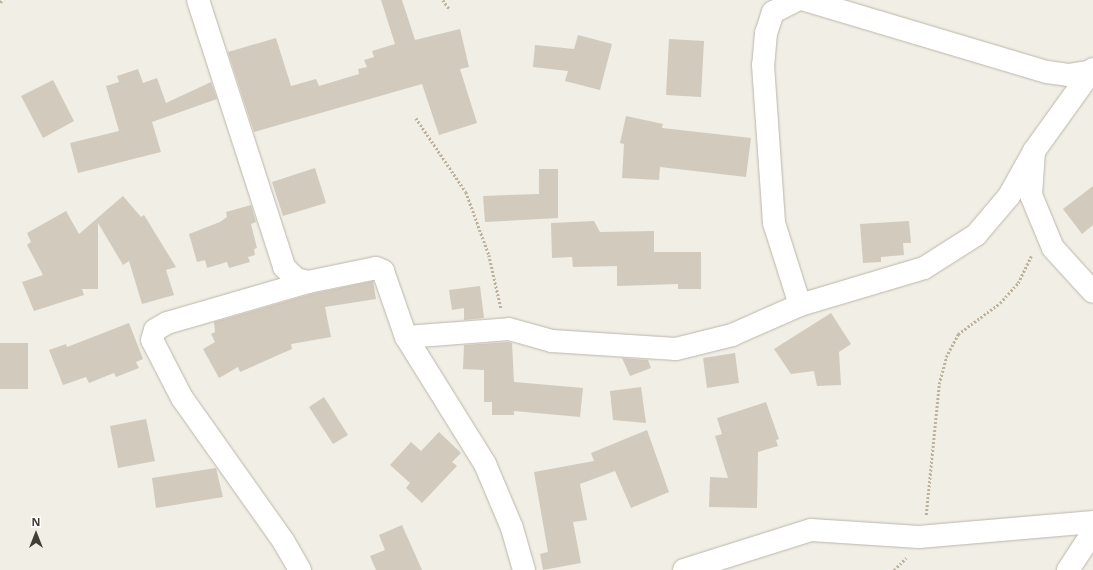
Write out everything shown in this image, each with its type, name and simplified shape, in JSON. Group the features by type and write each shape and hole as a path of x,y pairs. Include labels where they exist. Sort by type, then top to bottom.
{"street":[{"path":"198,0 284,267 296,279 308,282"},
{"path":"797,0 773,12 766,33 763,65 774,223 800,305"},
{"path":"806,0 1047,72 1068,75 1092,70"},
{"path":"406,336 509,329 552,341 676,349 732,335 800,305 924,268 976,235 1008,196 1034,151 1092,70"},
{"path":"1034,151 1031,195 1041,228 1063,262 1093,292"},
{"path":"300,570 284,542 182,398 152,340 155,330 167,323 308,282 376,268 383,271 406,336 485,464 512,528 524,570"},
{"path":"684,570 811,530 919,537 1093,522"},
{"path":"1068,570 1093,532"}],"path":[{"path":"443,0 450,10"},
{"path":"416,118 466,192 509,329"},
{"path":"919,537 927,512 939,384 946,357 958,334 1000,302 1018,283 1041,228"}],"building":[{"path":"381,0 402,0 415,40 460,29 469,67 460,69 477,123 439,135 422,84 254,132 228,52 276,38 291,86 316,79 319,86 359,74 358,69 367,67 364,60 374,57 372,51 395,44"},
{"path":"578,35 612,44 600,90 565,81 568,71 533,67 535,45 574,49"},
{"path":"669,39 704,41 701,97 666,95"},
{"path":"138,69 143,83 157,78 166,103 211,82 217,99 152,122 161,152 78,173 70,143 119,131 106,86 119,82 117,76"},
{"path":"53,80 74,121 43,138 21,96"},
{"path":"626,116 663,124 662,128 751,138 746,177 660,167 659,180 622,178 624,144 620,143"},
{"path":"315,168 326,203 283,216 272,182"},
{"path":"539,169 558,169 558,218 485,222 483,196 539,194"},
{"path":"1093,186 1093,225 1082,234 1063,209"},
{"path":"123,196 141,217 144,215 176,267 166,270 174,295 142,304 129,261 123,265 98,223 98,289 82,289 84,295 34,311 22,282 43,275 27,245 31,242 27,233 66,211 79,234"},
{"path":"251,205 256,222 251,224 257,248 254,249 255,255 248,257 250,262 229,268 227,262 207,268 205,260 197,262 189,234 220,222 227,217 226,212"},
{"path":"594,221 600,232 654,231 654,252 701,252 701,289 678,289 678,284 617,286 617,266 573,267 572,257 552,258 551,223"},
{"path":"909,221 911,243 903,243 904,255 881,257 881,262 863,263 860,224"},
{"path":"373,281 376,299 325,307 331,337 291,344 292,349 240,372 238,367 219,378 203,349 215,342 211,334 215,332 214,322 311,294"},
{"path":"480,286 484,318 464,320 464,308 452,310 449,290"},
{"path":"831,313 851,344 839,352 841,385 817,386 814,371 791,374 774,349"},
{"path":"129,323 143,359 136,362 139,368 116,377 114,373 89,383 86,377 63,385 49,350 66,344 67,347"},
{"path":"0,343 28,343 28,389 0,389"},
{"path":"512,343 514,382 583,388 580,417 514,411 514,415 492,415 492,402 484,402 484,370 463,369 464,345"},
{"path":"735,353 739,383 707,388 703,358"},
{"path":"622,358 648,360 651,368 630,376"},
{"path":"641,387 646,423 613,420 610,391"},
{"path":"324,397 348,435 333,444 309,407"},
{"path":"766,402 779,439 776,440 778,446 758,452 757,508 709,507 710,477 728,478 715,436 722,434 717,418"},
{"path":"146,419 155,461 118,468 110,426"},
{"path":"647,430 669,492 631,508 615,471 580,484 587,520 573,522 581,563 543,570 540,554 548,552 534,472 594,461 591,453"},
{"path":"439,432 461,453 452,462 457,466 422,503 406,488 410,483 390,465 411,442 421,451"},
{"path":"216,468 223,497 156,508 152,478"},
{"path":"402,525 422,570 376,570 370,556 385,550 379,535"}]}
